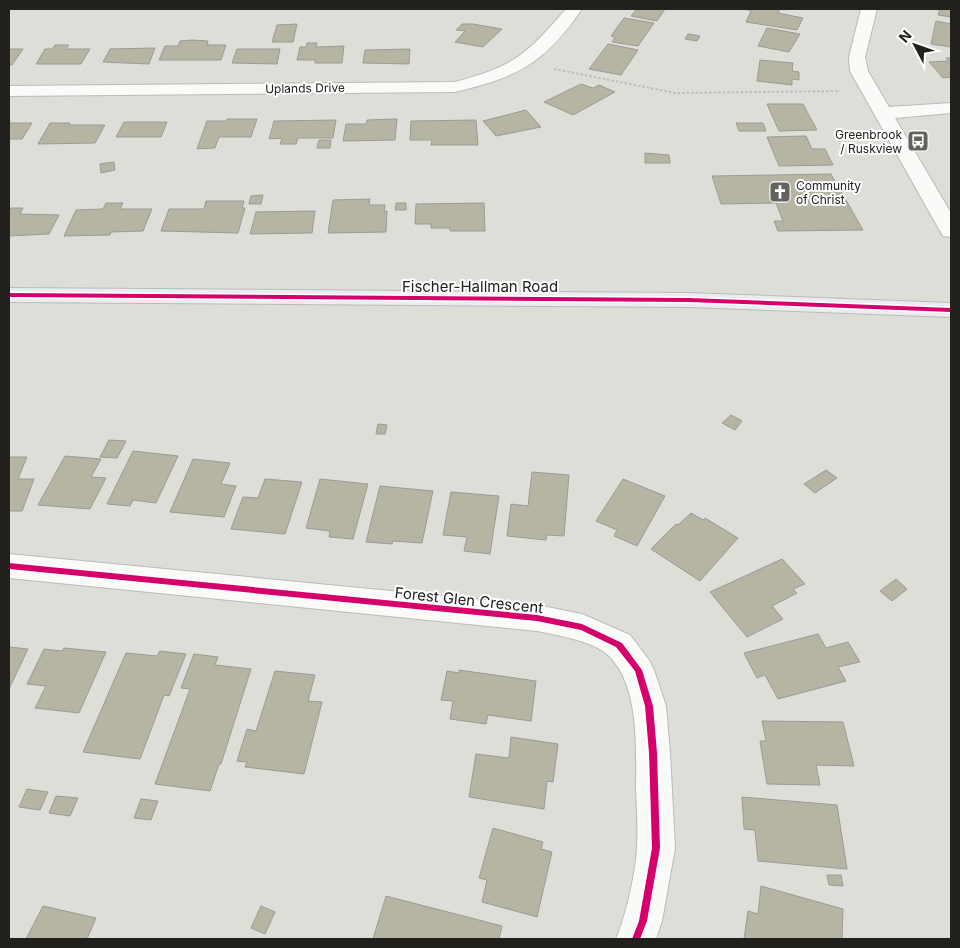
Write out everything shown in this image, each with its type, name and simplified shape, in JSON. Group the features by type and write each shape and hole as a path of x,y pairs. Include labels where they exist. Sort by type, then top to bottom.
{"main road":[{"name":"Fischer-Hallman Road","path":"9,295 689,300 951,310"}],"street":[{"name":"Uplands Drive","path":"9,92 455,87 492,77 521,64 540,48 574,9"},
{"path":"869,9 857,58 859,71 951,231"},
{"path":"883,113 951,108"},
{"name":"Forest Glen Crescent","path":"9,566 536,618 582,627 619,645 638,670 641,678 649,706 653,753 656,848 642,921 636,939"}],"path":[{"path":"521,64 675,94 843,92"}],"building":[{"path":"637,9 665,9 657,21 631,16"},
{"path":"745,9 780,9 778,13 803,18 797,30 746,22 751,11"},
{"path":"940,9 951,9 951,17 938,15"},
{"path":"624,18 654,23 638,46 612,42 615,37 611,36"},
{"path":"936,21 951,24 951,47 931,44"},
{"path":"297,24 293,42 272,42 277,25"},
{"path":"462,24 502,29 483,47 455,42 465,31 456,30"},
{"path":"767,28 800,34 789,52 758,46"},
{"path":"688,34 700,36 697,41 685,39"},
{"path":"180,41 208,41 207,45 226,45 221,60 159,60 165,46 178,46"},
{"path":"307,43 317,43 316,47 344,46 342,63 315,63 315,60 297,60 300,47 306,47"},
{"path":"608,44 638,50 621,75 589,69"},
{"path":"55,45 69,45 66,49 90,49 81,64 36,64 45,49 52,49"},
{"path":"155,48 149,64 103,62 110,49"},
{"path":"9,49 23,49 12,65 9,65"},
{"path":"237,49 280,49 277,64 232,63"},
{"path":"410,49 409,64 363,63 365,50"},
{"path":"946,58 951,58 951,77 943,78 929,62 949,61"},
{"path":"760,60 793,63 792,71 799,72 799,80 792,79 792,85 757,81"},
{"path":"581,84 593,88 599,85 615,92 573,115 544,102"},
{"path":"767,104 803,104 817,130 779,131"},
{"path":"526,110 541,127 496,136 483,121"},
{"path":"227,119 257,119 251,137 219,137 215,148 197,149 207,121 227,121"},
{"path":"397,119 395,140 343,141 346,124 366,124 367,120"},
{"path":"336,120 333,138 298,138 296,144 280,144 282,138 269,139 274,121"},
{"path":"476,120 478,145 431,145 432,140 410,140 411,121"},
{"path":"124,122 167,122 161,137 116,137"},
{"path":"9,123 32,123 22,139 9,139"},
{"path":"50,123 105,125 95,143 38,144"},
{"path":"736,123 763,123 766,131 739,131"},
{"path":"806,136 812,149 825,149 833,165 779,166 767,137"},
{"path":"319,140 331,140 330,148 317,148"},
{"path":"645,153 669,155 670,163 645,163"},
{"path":"114,162 115,170 101,173 100,164"},
{"name":"Community of Christ","path":"831,174 863,230 778,231 774,221 783,221 776,203 721,204 712,176"},
{"path":"263,195 261,204 249,204 251,196"},
{"path":"370,199 369,205 385,205 384,211 387,211 386,232 328,233 333,200"},
{"path":"206,201 244,201 242,208 245,208 238,233 161,231 169,209 204,209"},
{"path":"106,203 123,203 120,209 152,209 143,231 111,232 110,235 64,236 76,210 103,209"},
{"path":"396,203 406,203 406,210 395,210"},
{"path":"484,203 485,231 450,231 450,228 431,228 431,224 415,224 416,204"},
{"path":"11,208 23,208 20,214 59,215 49,234 9,236 9,213"},
{"path":"315,211 312,233 250,234 256,212"},
{"path":"731,415 742,421 735,430 722,423"},
{"path":"378,424 387,425 385,434 376,434"},
{"path":"109,440 126,441 117,458 100,457"},
{"path":"133,451 178,456 156,503 133,500 130,506 107,504"},
{"path":"65,456 101,459 91,477 106,478 90,509 38,505"},
{"path":"9,457 27,457 18,479 34,479 22,511 9,511"},
{"path":"193,459 230,463 221,484 236,486 224,517 170,512"},
{"path":"826,470 837,478 815,493 804,484"},
{"path":"532,472 569,475 564,536 547,535 546,540 507,536 511,504 528,506"},
{"path":"265,479 302,482 285,534 231,529 243,497 258,498"},
{"path":"320,479 368,484 353,539 329,537 330,531 306,528"},
{"path":"623,479 665,496 637,546 614,536 617,530 596,521"},
{"path":"380,486 433,491 422,543 393,541 392,544 366,542"},
{"path":"451,492 499,496 490,554 464,551 467,537 443,535"},
{"path":"691,513 703,520 705,518 738,538 700,581 651,549 676,524 678,525"},
{"path":"782,559 805,584 793,589 797,593 772,606 783,619 747,637 710,592"},
{"path":"896,579 907,589 892,601 880,591"},
{"path":"818,634 826,648 848,642 860,662 838,667 846,681 778,699 765,675 757,678 744,653"},
{"path":"9,647 28,649 9,689"},
{"path":"64,648 106,652 79,713 35,708 46,686 27,684 44,649 62,651"},
{"path":"160,651 186,654 169,696 164,695 140,759 83,752 126,653 157,656"},
{"path":"194,654 218,657 215,665 251,669 221,764 219,764 210,791 155,784 190,689 181,688"},
{"path":"459,670 536,681 531,721 488,715 486,724 450,719 453,701 441,700 447,671 459,673"},
{"path":"275,671 315,675 308,701 322,702 304,774 245,767 247,762 237,761 247,729 256,731"},
{"path":"762,721 843,722 854,766 816,765 820,785 767,784 760,741 766,741"},
{"path":"511,737 558,744 553,782 547,781 544,809 469,797 476,754 509,758"},
{"path":"27,789 48,792 40,810 19,807"},
{"path":"56,796 78,798 70,816 49,813"},
{"path":"742,797 837,805 847,869 758,861 755,830 744,829"},
{"path":"141,799 158,801 151,820 134,818"},
{"path":"493,828 543,842 541,849 552,852 537,917 482,902 487,880 479,878"},
{"path":"827,875 841,875 843,886 829,885"},
{"path":"761,886 843,909 842,939 744,939 748,911 758,914"},
{"path":"386,896 502,926 499,939 373,939"},
{"path":"43,906 96,918 87,939 26,939"},
{"path":"261,906 275,912 265,934 251,928"}],"cycle path":[{"path":"9,295 689,300 951,310"},
{"path":"9,566 537,618 582,627 619,645 638,670 649,706 653,753 656,848 643,921 636,939"}],"place":[{"name":"Greenbrook / Ruskview","path":"918,141"},
{"name":"Community of Christ","path":"780,192"}]}
